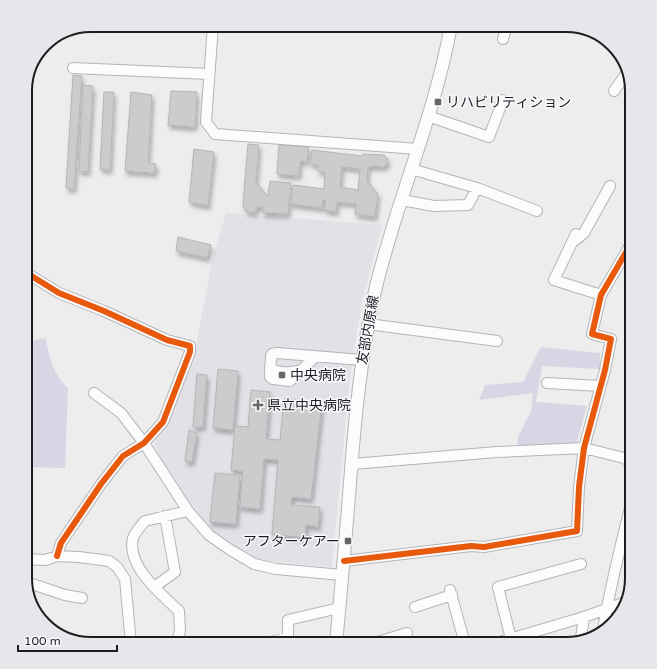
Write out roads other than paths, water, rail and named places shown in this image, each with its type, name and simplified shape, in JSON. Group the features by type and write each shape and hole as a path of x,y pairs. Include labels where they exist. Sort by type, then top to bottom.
{"main road":[{"name":"友部内原線","path":"337,637 355,414 368,324 383,260 428,116 445,56 450,32"}],"street":[{"path":"212,32 206,122 215,134 418,149"},
{"path":"503,39 505,32"},
{"path":"73,68 209,74"},
{"path":"614,91 623,78"},
{"path":"428,116 489,137 503,100"},
{"path":"411,169 477,188 537,211"},
{"path":"572,243 584,233 610,186"},
{"path":"402,200 434,206 468,204 477,188"},
{"path":"576,234 554,280 601,295"},
{"path":"344,561 471,546 484,547 577,531 579,487 584,448 611,339 592,334 601,295 625,254"},
{"path":"32,277 59,294 104,310 167,340 190,346 190,352 163,422 144,443 123,456 101,484 61,544 57,556"},
{"path":"368,324 497,341"},
{"path":"316,356 301,370 291,372 274,371 270,367 271,356 274,353 316,356 362,360"},
{"path":"547,383 600,386"},
{"path":"94,393 121,413 144,443 188,511 209,535 254,564 276,569 342,575"},
{"path":"352,464 497,452 584,448 625,459"},
{"path":"178,637 180,631 179,611 144,576 138,566 132,546 134,536 145,521 188,511"},
{"path":"154,587 175,572 165,516"},
{"path":"604,623 620,549 625,534"},
{"path":"620,549 625,550"},
{"path":"32,559 45,560 57,556 109,561 117,567 125,579 130,637"},
{"path":"510,637 498,587 581,564"},
{"path":"125,579 144,576"},
{"path":"33,584 65,595 82,598"},
{"path":"414,607 451,592 463,637"},
{"path":"518,637 618,605"},
{"path":"288,637 288,620 339,608"},
{"path":"581,635 584,617"},
{"path":"394,637 407,633"}],"place":[{"name":"リハビリティション","path":"438,102"},
{"name":"中央病院","path":"282,375"},
{"name":"県立中央病院","path":"258,405"},
{"name":"アフターケアー","path":"348,541"}]}
